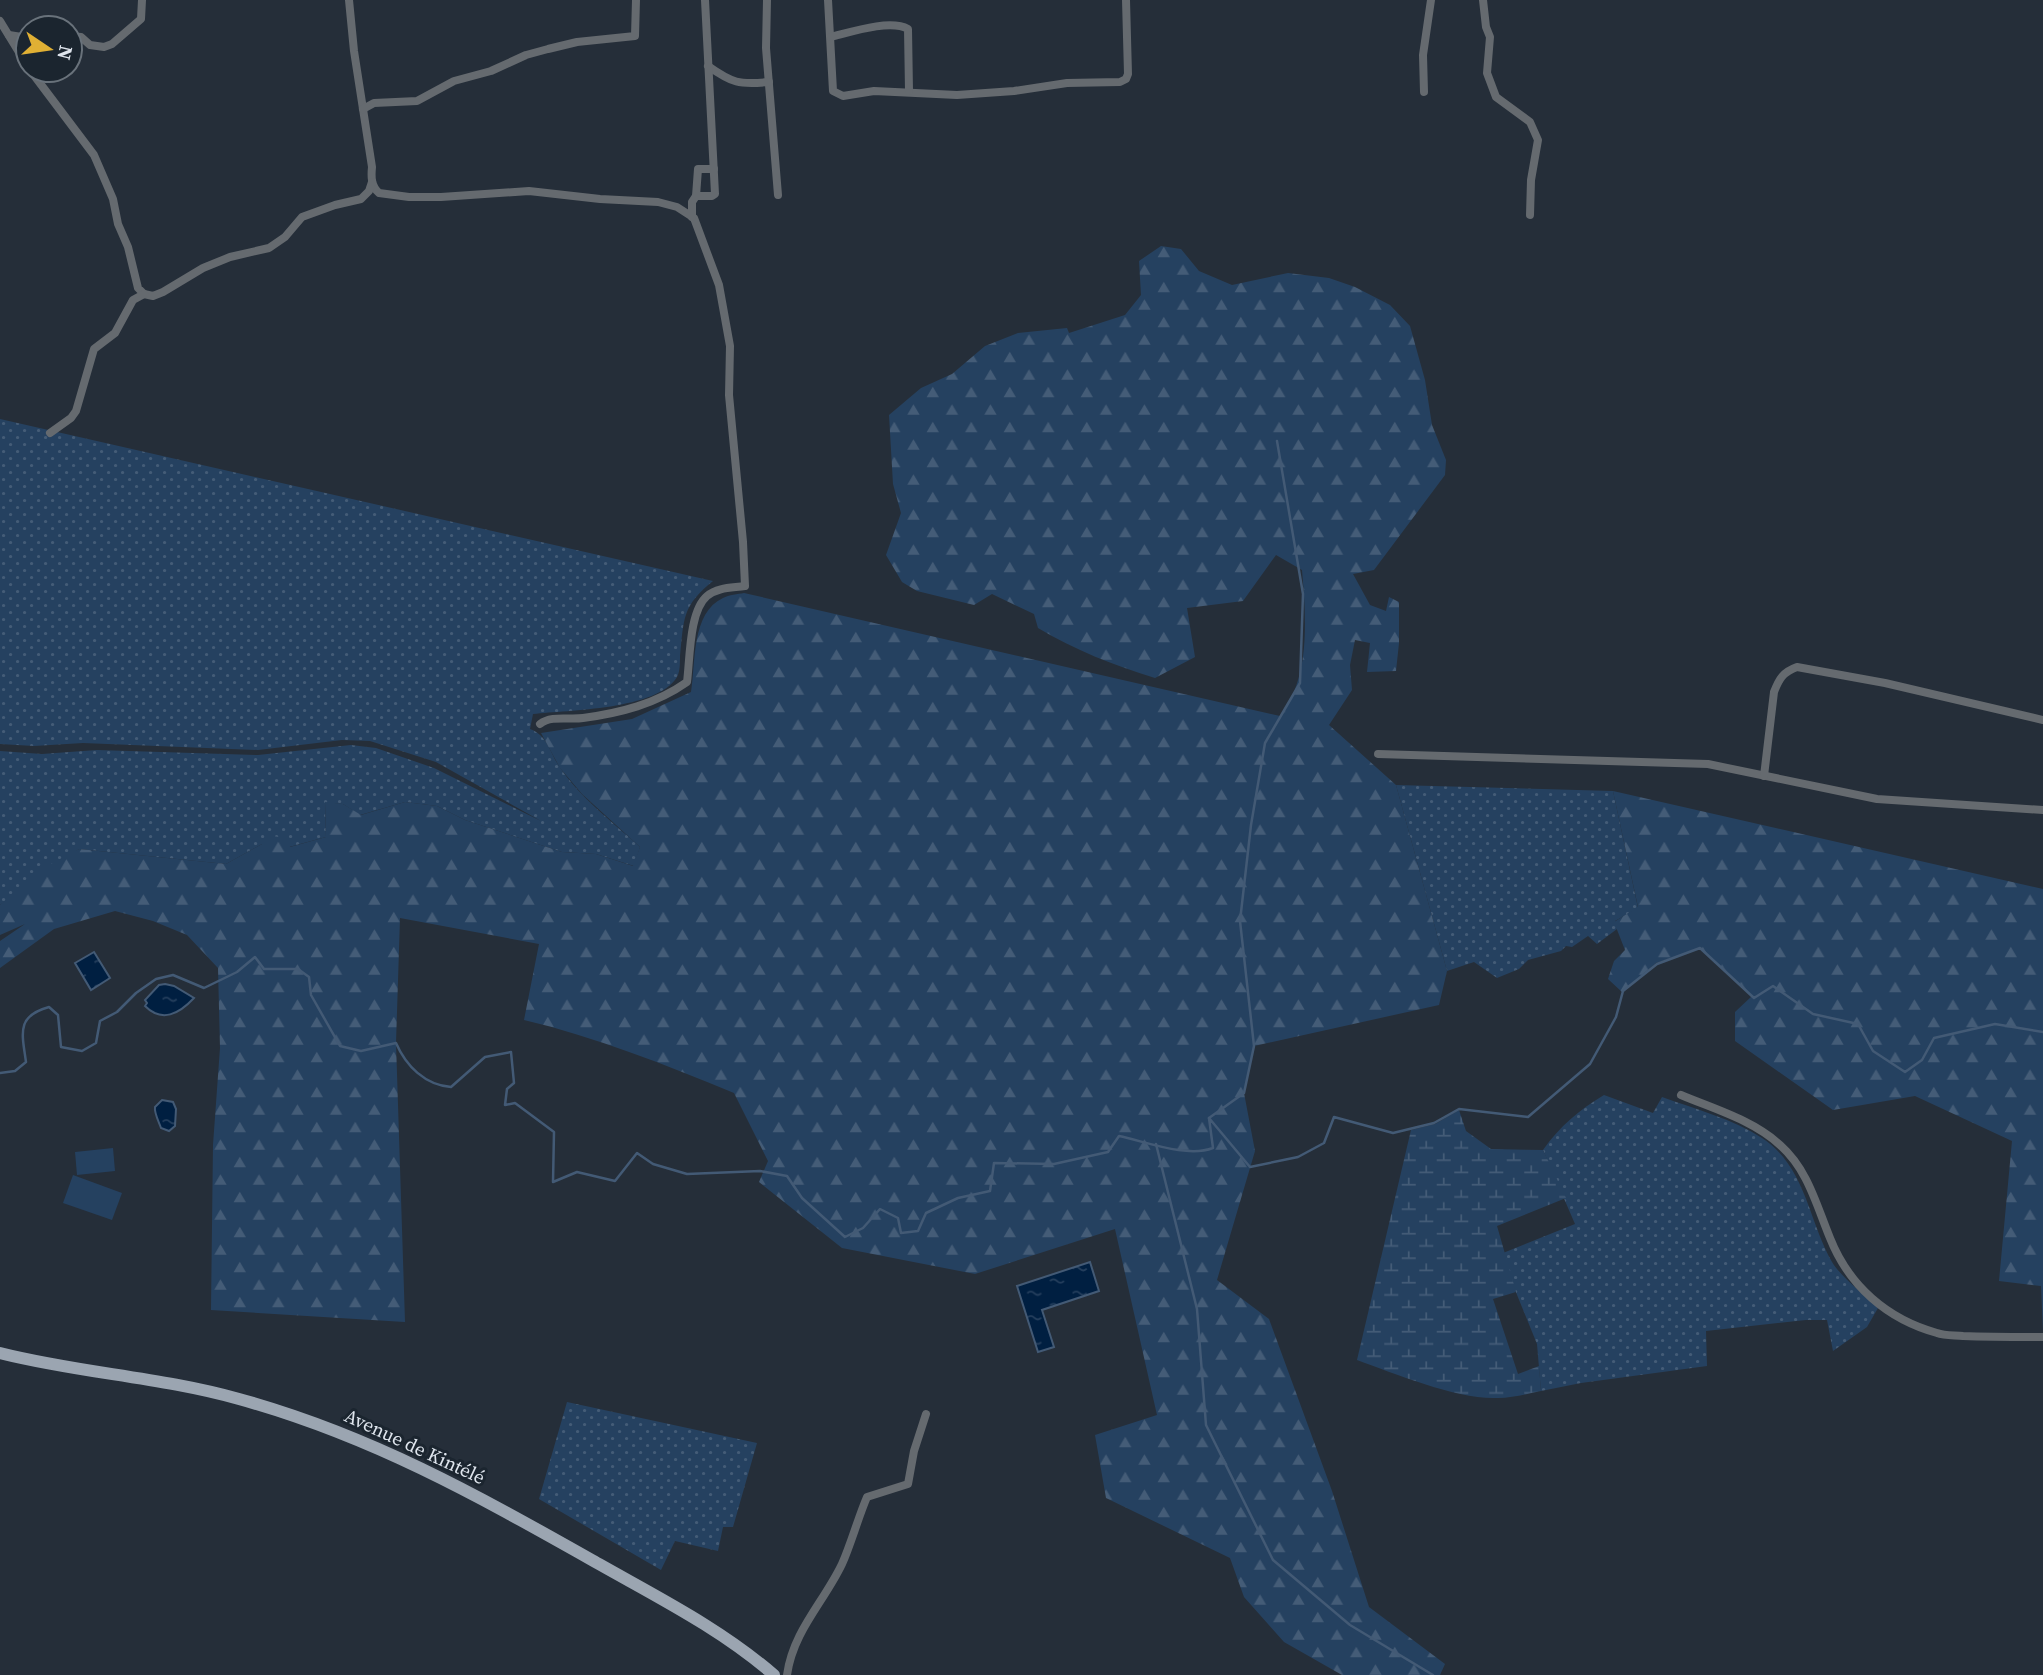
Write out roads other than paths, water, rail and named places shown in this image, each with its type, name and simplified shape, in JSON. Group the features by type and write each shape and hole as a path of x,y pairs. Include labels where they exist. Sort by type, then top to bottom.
{"main road":[{"name":"Avenue de Kintélé","path":"0,1353 237,1398 334,1429 379,1447 486,1500 700,1621 774,1675"}],"street":[{"path":"84,40 90,45 104,47 112,44 141,19 142,0"},
{"path":"349,0 372,182 379,193 409,197 528,191 600,200 659,202 677,207 692,217"},
{"path":"363,109 374,103 417,101 454,81 491,71 526,55 548,49 577,42 635,36 636,0"},
{"path":"696,196 715,194 705,0"},
{"path":"767,0 766,48 778,195"},
{"path":"828,0 833,91 843,96 874,91 957,95 1014,91 1067,83 1120,82 1126,79 1128,74 1126,0"},
{"path":"1424,92 1423,55 1432,0"},
{"path":"1483,0 1490,37 1487,73 1496,97 1530,122 1538,140 1531,180 1530,215"},
{"path":"0,21 14,44"},
{"path":"831,37 867,28 902,26 908,29 909,92"},
{"path":"9,35 14,36"},
{"path":"708,66 729,81 769,82"},
{"path":"40,84 94,155 113,199 138,288 144,294 153,296 163,292 203,268 230,257 269,248 285,237 302,217 361,199 369,191 372,182"},
{"path":"540,724 545,720 582,718 636,708 679,688 687,682 694,621 699,608 707,596 723,588 745,586 729,395 730,346 719,285 692,217 698,169 713,169"},
{"path":"50,433 71,418 76,411 94,349 115,333 134,300 144,294"},
{"path":"1763,776 1774,692 1786,671 1797,667 1885,683 2043,720"},
{"path":"1378,754 1708,765 1877,799 2043,810"},
{"path":"1681,1095 1740,1119 1764,1132 1781,1146 1807,1179 1839,1258 1850,1277 1881,1308 1900,1319 1938,1334 1997,1338 2043,1337"},
{"path":"787,1675 789,1661 801,1629 843,1563 867,1497 908,1484 914,1451 926,1414"}],"water":[{"path":"94,952 110,978 91,990 75,963"},
{"path":"159,985 174,986 194,998 170,1014 151,1011 145,1006 145,1000"},
{"path":"162,1100 173,1102 176,1109 175,1126 169,1131 161,1128 155,1112 155,1107"},
{"path":"1090,1262 1099,1291 1042,1310 1054,1347 1038,1352 1017,1286"}],"waterway":[{"path":"1209,1118 1244,1093 1254,1046 1240,921 1251,825 1265,743 1300,683 1303,594 1277,441"},
{"path":"0,1073 15,1071 26,1062 24,1027 31,1015 38,1011 49,1007 58,1015 61,1047 82,1051 96,1043 100,1021 117,1012 136,993 156,979 173,975 204,988 237,972 255,957 264,969 298,969 309,977 311,995 340,1046 361,1051 396,1043 411,1067 433,1083 451,1087 485,1057 511,1052 514,1083 507,1089 505,1105 515,1103 554,1132 553,1182 577,1172 615,1181 637,1153 653,1164 687,1174 760,1171 787,1176 802,1198 845,1237 863,1228 880,1209 898,1218 901,1233 918,1231 926,1213 958,1198 990,1191 994,1163 1054,1164 1108,1152 1119,1136 1179,1150 1203,1151 1213,1148 1209,1118 1250,1167 1298,1157 1324,1143 1334,1117 1393,1133 1434,1123 1459,1109 1528,1117 1590,1064 1616,1017 1623,991 1657,964 1700,948 1754,998 1773,986 1813,1014 1858,1024 1873,1051 1905,1072 1922,1060 1934,1038 1995,1024 2043,1032"},
{"path":"1156,1144 1197,1309 1206,1425 1273,1560 1350,1625 1433,1675"}]}
